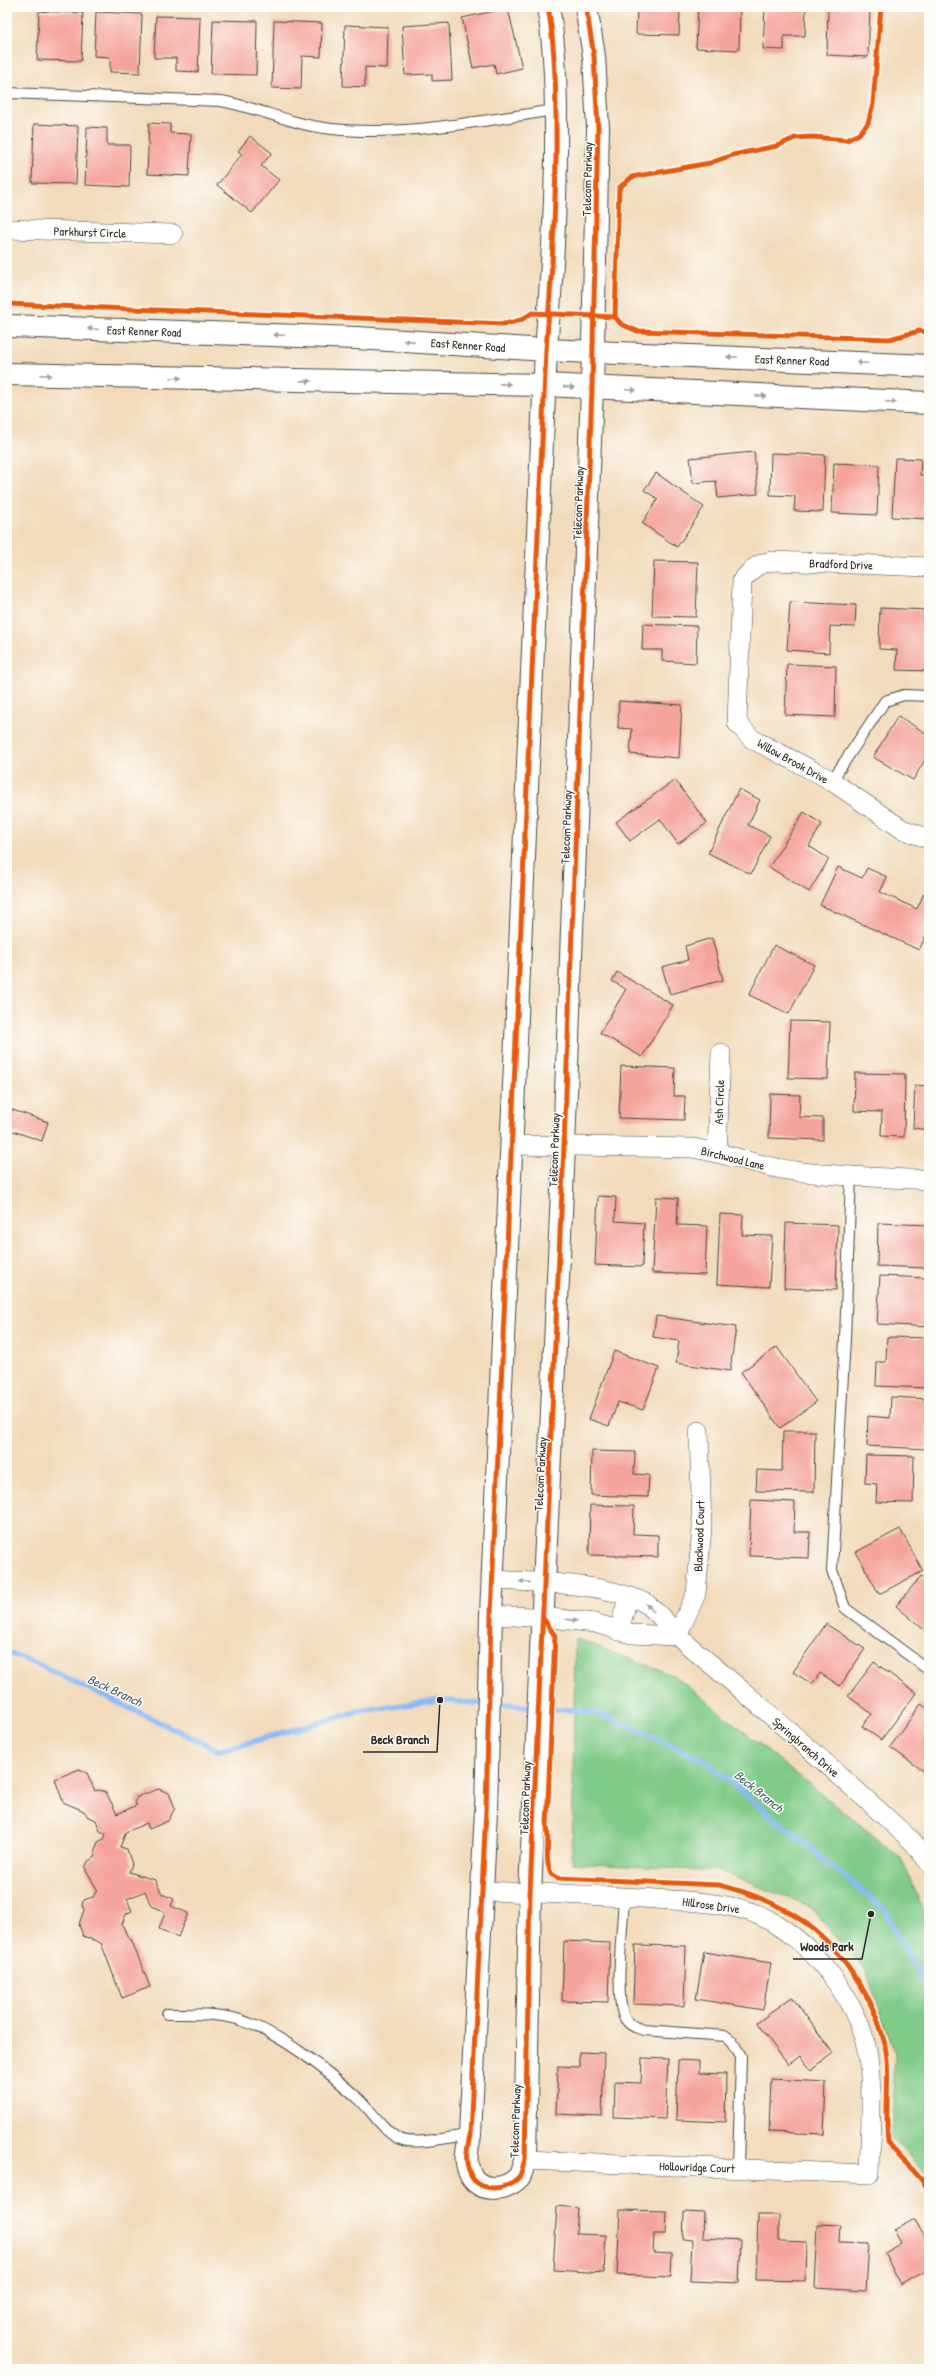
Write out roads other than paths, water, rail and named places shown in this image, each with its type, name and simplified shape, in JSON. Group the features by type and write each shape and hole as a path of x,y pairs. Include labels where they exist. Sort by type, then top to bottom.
{"street":[{"name":"Telecom Parkway","path":"548,7 555,62 555,239 546,350 513,1145 492,1580 488,1766 470,2134 466,2160 469,2173 479,2184 494,2190 511,2185 520,2175 525,2160 530,1893 540,1647 545,1584 564,1147 592,388 598,128 594,56 586,7"},
{"name":"Parkhurst Circle","path":"7,229 173,234"},
{"name":"East Renner Road","path":"7,326 357,338 546,350 929,366"},
{"path":"7,374 545,385 929,403"},
{"name":"Bradford Drive","path":"753,567 773,561 929,567"},
{"name":"Willow Brook Drive","path":"753,567 742,581 737,723 752,739 831,782 902,829 929,839"},
{"name":"Ash Circle","path":"717,1152 721,1053"},
{"name":"Birchwood Lane","path":"513,1145 692,1148 717,1152 761,1166 796,1172 929,1180"},
{"name":"Blackwood Court","path":"677,1636 696,1594 702,1528 699,1431"},
{"name":"Springbranch Drive","path":"492,1580 602,1590 646,1603 677,1636 866,1799 913,1842 929,1863"},
{"path":"619,1631 628,1597"},
{"path":"491,1615 595,1623 631,1634 677,1636"},
{"name":"Hillrose Drive","path":"481,1891 624,1896 707,1903 746,1911 775,1924 800,1943 822,1965 842,1990 857,2019 867,2050 870,2082 869,2174"},
{"name":"Hollowridge Court","path":"525,2160 869,2174"}],"lane":[{"path":"7,93 221,102 248,106 297,124 334,130 418,130 556,110"},
{"path":"831,782 886,701 904,695 929,696"},
{"path":"851,1175 845,1339 832,1570 845,1608 926,1668"},
{"path":"624,1896 620,1984 621,2005 627,2021 636,2028 644,2030 726,2036 732,2041 741,2056 738,2169"},
{"path":"167,2014 201,2014 237,2019 263,2031 302,2053 340,2082 398,2139 416,2141 470,2134"}],"waterway":[{"name":"Beck Branch","path":"7,1653 35,1663 220,1751 359,1711 440,1700 485,1704"},
{"name":"Beck Branch","path":"494,1704 533,1707"},
{"name":"Beck Branch","path":"542,1708 595,1712 704,1760 885,1910 929,1995"}],"place":[{"name":"Beck Branch","path":"440,1700"},
{"name":"Woods Park","path":"871,1914"}]}
